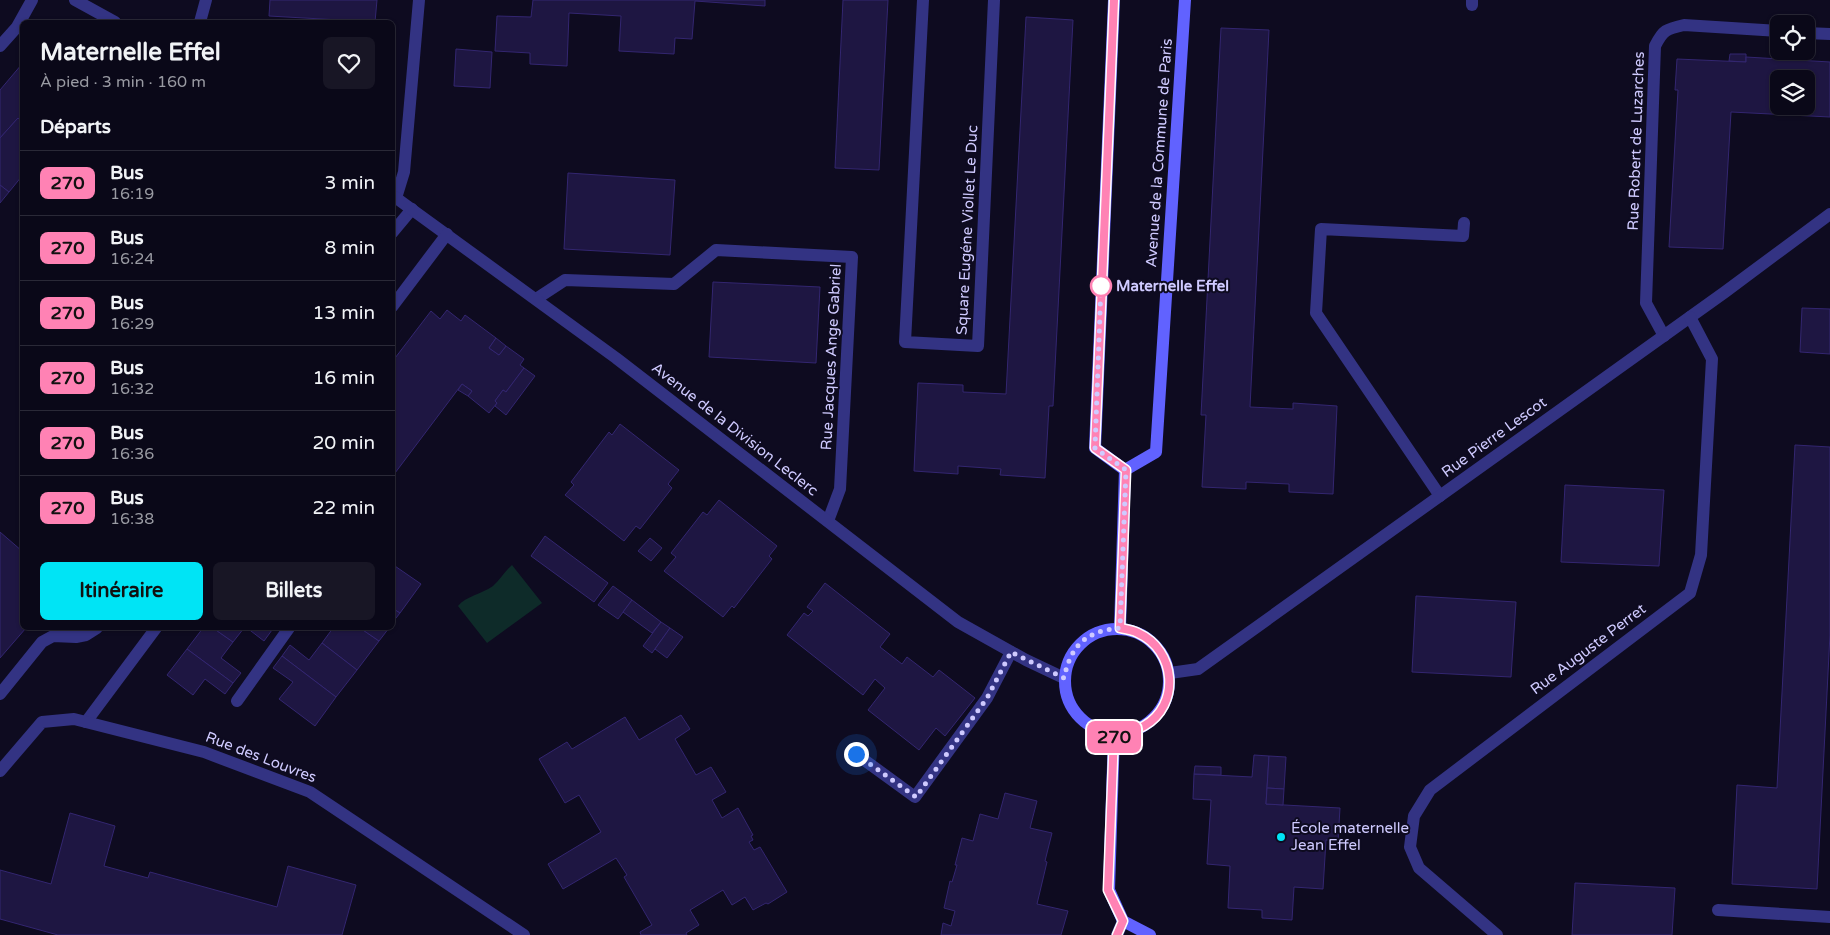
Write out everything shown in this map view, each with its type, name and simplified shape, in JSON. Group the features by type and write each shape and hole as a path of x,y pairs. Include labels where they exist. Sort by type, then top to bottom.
{"street":[{"path":"21,20 32,0"},
{"path":"75,0 111,20"},
{"path":"201,20 206,0"},
{"path":"395,194 404,172 419,0"},
{"name":"Square Eugéne Viollet Le Duc","path":"923,0 905,342 978,346 994,0"},
{"path":"1114,0 1095,448 1126,470 1120,628"},
{"name":"Avenue de la Commune de Paris","path":"1126,470 1156,452 1185,0"},
{"path":"0,46 20,22"},
{"name":"Rue Robert de Luzarches","path":"1664,336 1646,303 1655,46 1660,34 1669,28 1684,25 1770,30"},
{"path":"1815,33 1830,34"},
{"name":"Avenue de la Division Leclerc","path":"395,198 616,358 958,622 1011,652 1064,678"},
{"path":"395,230 412,209"},
{"name":"Rue Pierre Lescot","path":"1170,673 1198,668 1664,336 1830,214"},
{"path":"1440,496 1316,313 1321,229 1463,236 1464,223"},
{"path":"395,303 447,234"},
{"name":"Rue Jacques Ange Gabriel","path":"536,299 565,280 674,284 716,250 852,257 840,489 828,521"},
{"name":"Rue Auguste Perret","path":"1496,935 1419,868 1410,847 1414,816 1430,790 1690,593 1701,555 1712,359 1690,317"},
{"path":"1120,628 1137,632 1152,641 1164,656 1170,673 1165,703 1156,716 1144,726 1130,732 1114,734 1098,730 1084,722 1073,710 1066,694 1064,678 1068,662 1076,648 1088,636 1103,630 1120,628"},
{"path":"0,694 42,642 54,636 76,637 86,635 94,630"},
{"path":"86,722 155,630"},
{"path":"237,701 288,630"},
{"path":"856,754 916,797 987,698 1011,652"},
{"name":"Rue des Louvres","path":"0,771 42,722 74,719 204,752 310,792 524,935"},
{"path":"1114,734 1108,890 1123,921 1150,935"},
{"path":"1718,910 1830,917"},
{"path":"1117,935 1123,921"}],"green space":[{"path":"512,565 542,603 487,643 458,606 465,600 493,586"}],"building":[{"path":"270,0 377,0 375,20 269,16"},
{"path":"533,0 765,0 765,6 695,1 692,39 675,38 674,54 619,51 621,16 569,13 567,66 530,64 530,53 495,51 497,16 531,17"},
{"path":"843,0 888,0 879,170 835,168"},
{"path":"1026,17 1073,20 1053,406 1049,406 1045,478 1000,475 1001,469 958,466 958,474 914,471 918,383 963,385 963,392 1006,394"},
{"path":"1221,28 1269,30 1250,407 1293,409 1293,403 1337,406 1333,494 1289,492 1289,484 1246,482 1246,489 1202,487 1206,415 1201,415"},
{"path":"456,49 492,52 490,88 454,86"},
{"path":"1730,54 1746,54 1746,62 1729,61"},
{"path":"1746,57 1770,58 1770,60 1830,62 1830,117 1790,115 1815,115 1815,70 1770,70 1770,114 1731,112 1723,249 1669,247 1678,90 1675,90 1677,59 1746,62"},
{"path":"20,66 20,120 18,118 0,138 0,90"},
{"path":"18,118 20,120 20,178 9,192 0,185 0,138"},
{"path":"568,173 675,180 670,255 564,249"},
{"path":"0,185 9,192 0,203"},
{"path":"713,282 820,287 816,363 709,357"},
{"path":"1802,308 1830,309 1830,354 1800,352"},
{"path":"447,310 461,321 465,315 496,338 489,348 499,355 506,346 524,359 520,365 524,368 506,392 503,390 495,401 497,403 489,413 468,396 472,391 462,384 395,473 395,358 431,311 440,319"},
{"path":"496,338 506,346 499,355 489,348"},
{"path":"524,368 535,376 506,415 495,406 497,403 495,401 503,390 506,392"},
{"path":"462,384 472,391 468,396 458,390"},
{"path":"620,424 679,470 668,484 672,488 640,529 636,526 624,541 565,495 574,485 571,482 609,432 612,435"},
{"path":"1795,445 1830,447 1830,634 1817,889 1732,884 1737,785 1777,788"},
{"path":"1565,485 1664,490 1659,566 1561,562"},
{"path":"719,500 777,546 769,556 772,559 734,608 732,606 723,617 664,571 676,557 671,553 703,512 707,515"},
{"path":"0,532 20,549 20,630 24,630 0,658"},
{"path":"545,536 608,583 594,602 531,556"},
{"path":"650,538 662,548 651,561 638,551"},
{"path":"395,566 421,584 400,613 395,610"},
{"path":"825,583 890,634 880,647 902,664 907,657 933,677 939,670 975,698 945,736 936,728 919,750 868,710 885,688 875,679 863,695 787,635 804,613 808,616 813,611 807,607"},
{"path":"613,586 632,600 618,619 598,605"},
{"path":"1416,596 1516,602 1511,677 1412,672"},
{"path":"632,600 661,622 652,633 623,612"},
{"path":"395,610 400,613 395,619"},
{"path":"661,622 670,628 652,653 643,646"},
{"path":"670,628 683,637 667,658 655,649"},
{"path":"201,630 216,630 233,642 221,658 241,673 233,683 187,649"},
{"path":"216,630 242,630 233,642"},
{"path":"250,630 272,630 264,641"},
{"path":"332,630 363,630 379,641 357,670 322,643"},
{"path":"363,630 387,630 379,641"},
{"path":"322,643 357,670 336,697 282,656 290,645 309,660"},
{"path":"187,649 233,683 225,694 205,679 193,695 167,675"},
{"path":"282,656 336,697 315,726 279,699 293,682 273,668"},
{"path":"681,715 690,729 675,739 696,775 711,767 726,792 712,800 722,818 738,808 753,835 751,836 753,840 749,842 754,850 760,847 787,892 768,904 766,903 753,910 745,897 732,905 723,890 690,910 699,925 686,933 687,935 641,935 640,932 652,925 624,877 627,875 616,858 563,889 548,864 601,832 579,795 565,803 539,759 567,742 572,749 625,717 639,740"},
{"path":"1254,755 1269,756 1266,804 1340,808 1338,841 1326,840 1323,889 1294,887 1292,920 1262,918 1262,910 1228,908 1230,866 1207,864 1211,800 1193,799 1194,774 1252,777"},
{"path":"1269,756 1286,757 1284,789 1267,788"},
{"path":"1195,766 1221,767 1221,775 1194,774"},
{"path":"1267,788 1284,789 1283,805 1266,804"},
{"path":"1005,793 1037,801 1030,828 1052,833 1037,904 1068,911 1061,935 941,935 943,923 951,926 955,911 944,908 950,881 952,882 957,865 955,865 962,838 973,841 980,814 998,819"},
{"path":"70,813 115,826 104,866 148,878 150,872 277,907 288,866 356,885 342,935 58,935 0,919 0,870 51,884"},
{"path":"1575,883 1675,888 1672,935 1572,935"}],"bus line":[{"name":"270","path":"1114,0 1095,448 1126,470 1120,628 1137,632 1152,641 1164,656 1170,673 1165,703 1156,716 1144,726 1130,732 1114,734 1108,890 1123,921 1117,935"}],"place":[{"name":"Maternelle Effel","path":"1101,286"},
{"name":"École maternelle Jean Effel","path":"1281,837"}],"route":[{"path":"856,754 916,797 987,698 1011,652 1064,678 1068,662 1076,648 1088,636 1103,630 1120,628 1126,470 1095,448 1101,286"}]}
